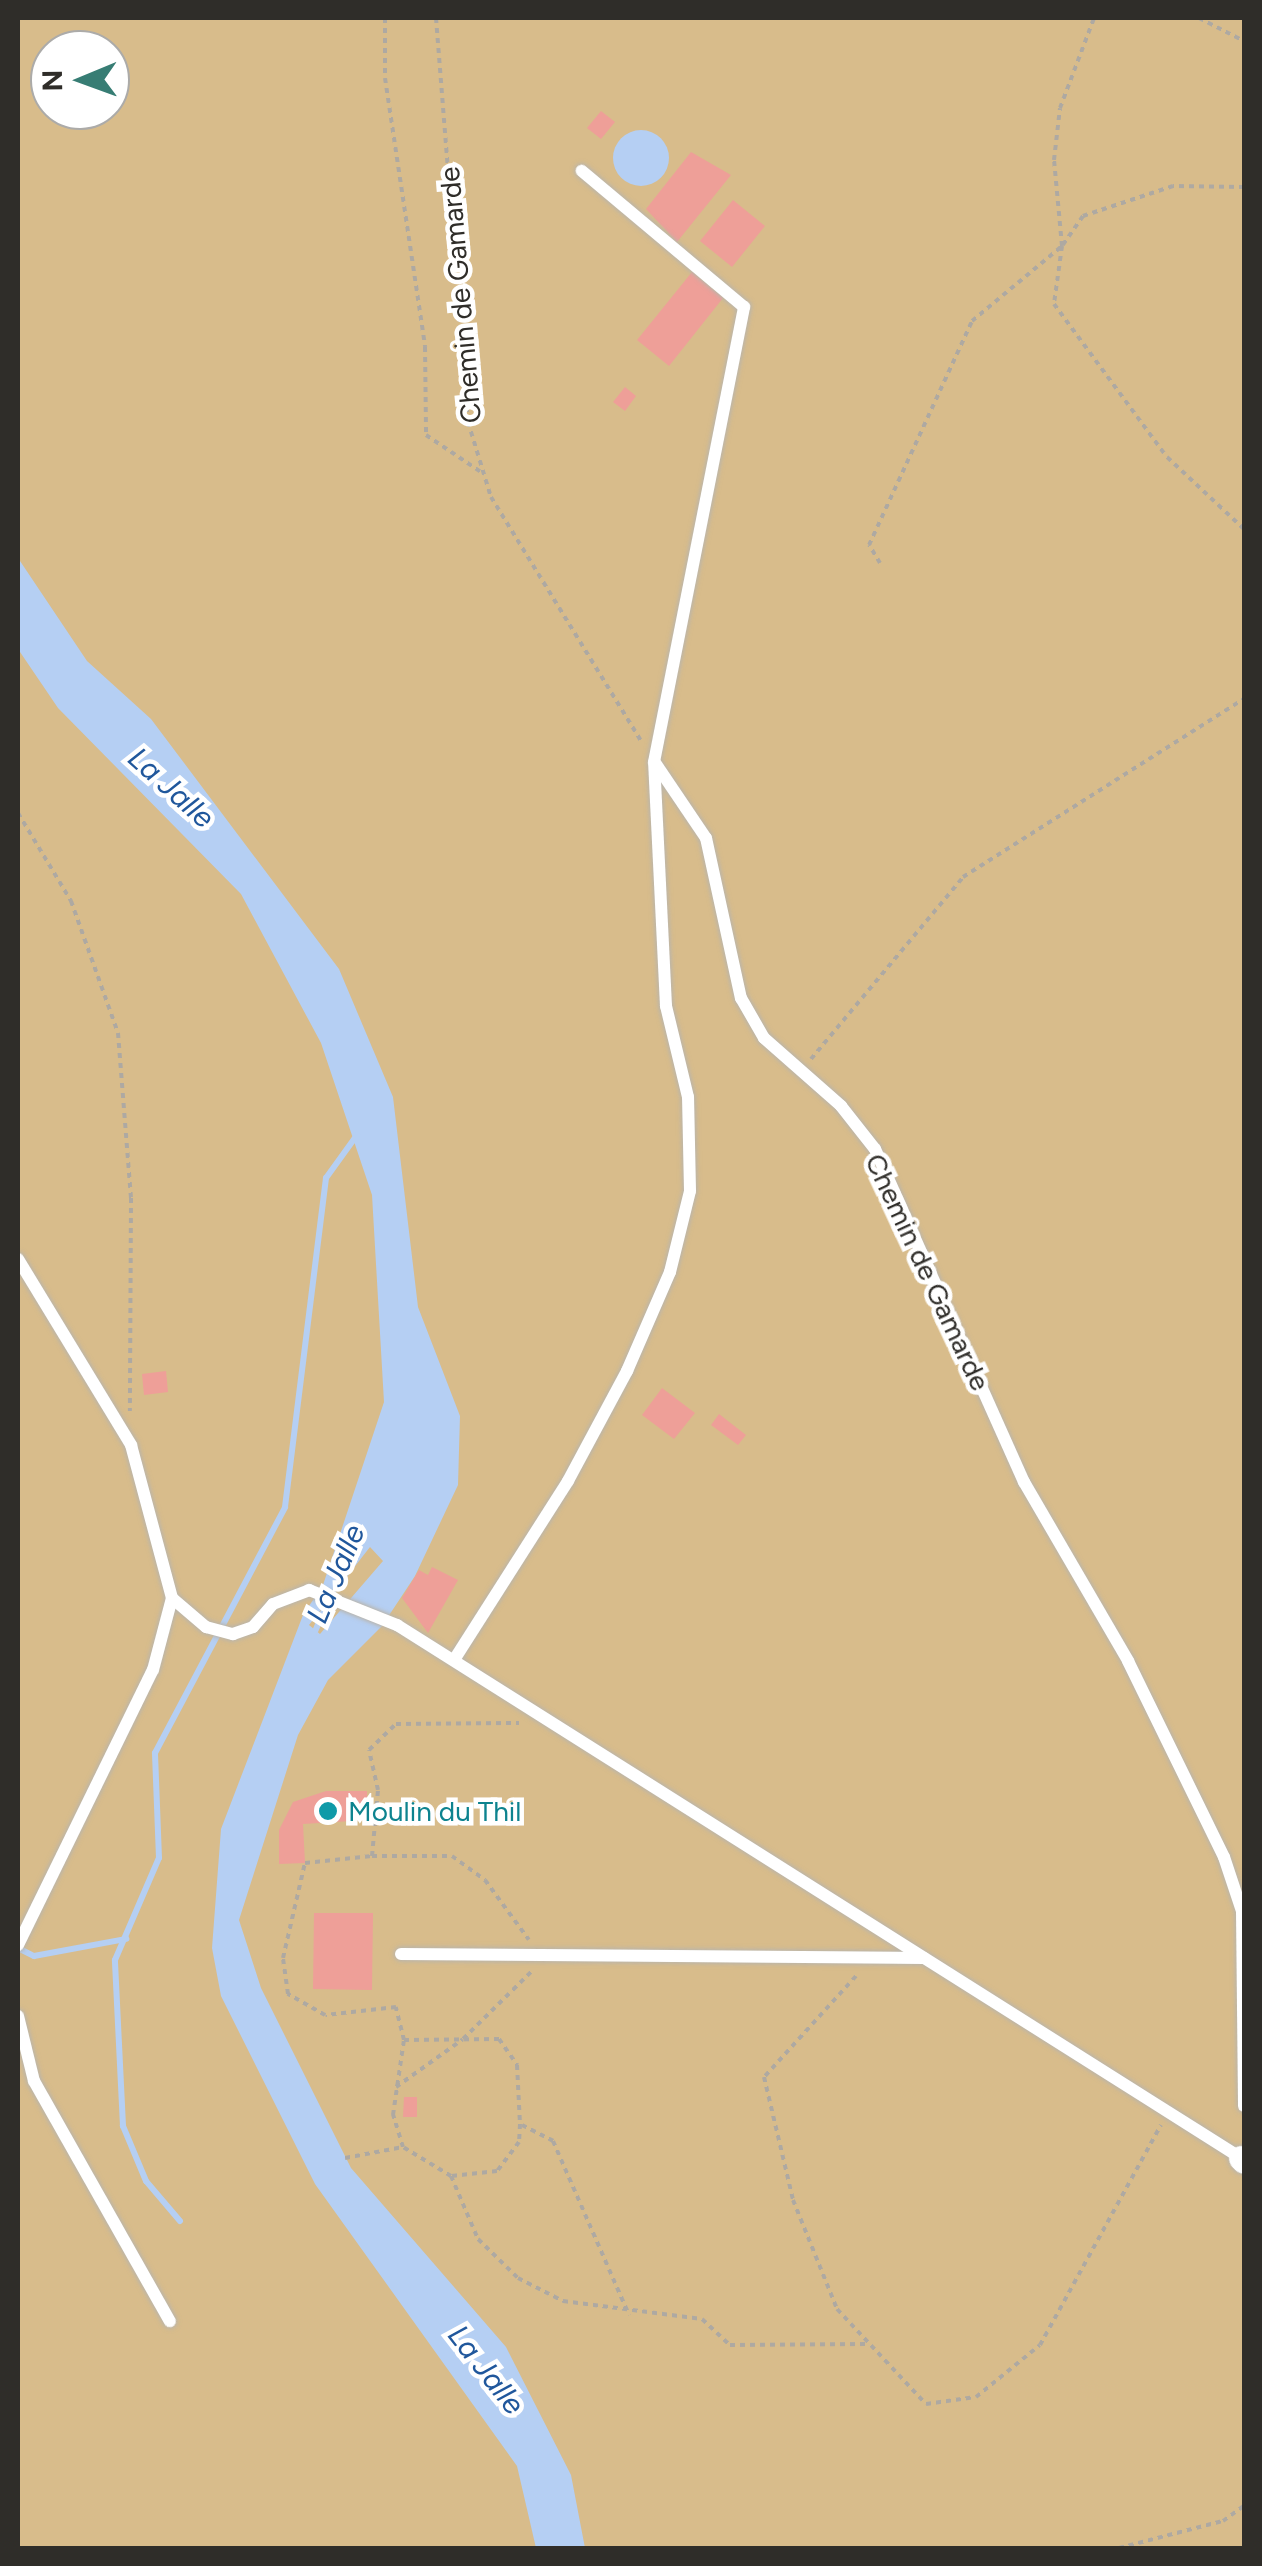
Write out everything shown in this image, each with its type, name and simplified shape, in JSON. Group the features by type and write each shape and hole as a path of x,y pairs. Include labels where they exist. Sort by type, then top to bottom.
{"lane":[{"path":"454,1660 568,1481 627,1371 670,1272 690,1191 688,1097 666,1006 654,762 744,307 737,294 582,171"},
{"name":"Chemin de Gamarde","path":"654,762 706,838 741,998 764,1038 801,1070 874,1149 1024,1482 1128,1661 1224,1858 1242,1911 1244,2106"},
{"path":"18,1260 131,1445 172,1598 153,1670 19,1939"},
{"path":"172,1598 206,1627 233,1634 309,1590 397,1626 1243,2160"},
{"path":"402,1954 925,1958"},
{"path":"18,2016 34,2081 170,2321"}],"path":[{"path":"385,18 386,78 425,347 426,435 484,474"},
{"name":"Chemin de Gamarde","path":"436,18 468,422 484,474 654,762"},
{"path":"1094,18 1060,108 1054,160 1062,246 1054,304 1167,457 1244,529"},
{"path":"1199,18 1244,41"},
{"path":"880,564 869,545 972,321 1062,246 1083,216 1174,186 1244,187"},
{"path":"801,1070 962,878 1244,698"},
{"path":"18,813 71,901 118,1033 131,1198 131,1445"},
{"path":"555,1724 396,1724 369,1750 378,1790 372,1856 305,1864 283,1958 288,1994 326,2016 396,2007 404,2040 393,2115 404,2146 450,2176 478,2239 518,2278 563,2301 629,2315 702,2320 730,2345 868,2344"},
{"path":"872,1958 764,2077 800,2218 836,2309 926,2404 976,2398 1040,2346 1167,2112"},
{"path":"404,2040 499,2039 518,2064 519,2142 497,2171 450,2176"},
{"path":"520,2124 553,2141 629,2315"},
{"path":"345,2158 404,2146"},
{"path":"1120,2548 1223,2520 1244,2506"}],"shaded area":[{"path":"18,18 1244,18 1244,2548 18,2548"}],"water":[{"path":"641,130 661,138 669,158 661,178 641,186 621,178 613,158 621,138"},
{"path":"18,558 87,661 151,719 339,969 393,1097 418,1307 460,1416 458,1485 415,1576 382,1626 328,1680 298,1735 239,1920 261,1988 351,2168 506,2347 571,2475 585,2548 536,2548 517,2466 315,2184 221,1996 212,1948 221,1829 303,1615 323,1585 384,1402 372,1195 321,1043 241,894 58,708 18,649","holes":["370,1547 383,1561 320,1634 309,1625"]}],"building":[{"path":"601,111 615,122 601,139 587,128"},
{"path":"691,152 731,175 677,242 646,209"},
{"path":"733,200 765,226 732,267 700,241"},
{"path":"692,272 723,298 669,366 637,340"},
{"path":"625,387 636,396 625,411 613,402"},
{"path":"166,1371 168,1392 144,1395 142,1374"},
{"path":"662,1388 695,1413 674,1439 642,1415"},
{"path":"719,1414 746,1435 738,1445 711,1425"},
{"path":"432,1567 458,1580 428,1633 402,1598 419,1570 428,1575"},
{"name":"Moulin du Thil","path":"326,1791 367,1791 368,1820 303,1824 305,1863 279,1864 279,1830 293,1802"},
{"path":"314,1913 373,1913 372,1990 313,1989"},
{"path":"404,2097 417,2097 417,2117 403,2117"}],"waterway":[{"path":"180,2221 146,2181 123,2126 115,1960 159,1858 155,1753 285,1507 326,1178 357,1135"},
{"name":"La Jalle","path":"313,1636 336,1583"},
{"path":"18,1948 34,1956 126,1939"}],"place":[{"name":"Moulin du Thil","path":"328,1811"}]}
